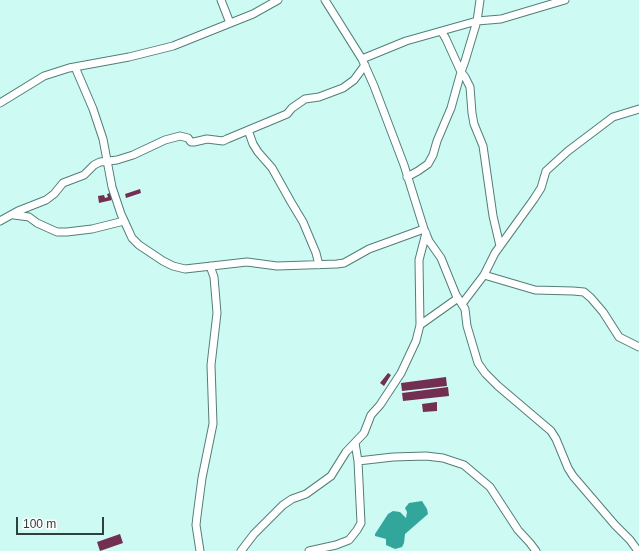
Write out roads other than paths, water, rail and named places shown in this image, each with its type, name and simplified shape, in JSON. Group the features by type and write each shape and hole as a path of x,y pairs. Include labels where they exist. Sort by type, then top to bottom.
{"street":[{"path":"221,0 230,23"},
{"path":"0,103 31,82 44,76 75,67 162,50 253,14 278,0"},
{"path":"325,0 363,62 374,86 429,241 441,258 465,309 467,326 473,351 478,362 485,373 498,386 551,431 573,476 638,551"},
{"path":"407,176 428,164 433,155 437,141 451,108 461,72 466,61 477,22 480,0"},
{"path":"0,221 46,200 54,194 63,183 84,175 94,165 133,155 172,138 184,136 194,142 210,139 223,141 287,114 292,108 305,100 319,97 343,88 354,80 363,62 406,41 477,22 501,19 565,0"},
{"path":"442,32 461,72 470,87 474,124 483,146 493,216 500,246"},
{"path":"75,67 93,109 103,139 112,187 124,221 132,238 139,246 163,261 178,268 185,269 247,262 277,266 344,263 369,249 425,231"},
{"path":"420,325 460,301 484,276 500,246 534,199 546,171 555,161 613,117 639,109"},
{"path":"248,130 253,144 272,168 303,222 316,253 319,265"},
{"path":"14,215 29,217 37,223 56,232 92,230 124,221"},
{"path":"241,551 254,534 283,505 306,494 331,476 346,452 364,433 371,415 380,405 401,373 416,341 420,325 419,260 425,231"},
{"path":"200,551 196,525 202,478 213,424 211,365 217,313 214,277 210,266"},
{"path":"484,276 535,290 584,292 602,312 619,337 639,347"},
{"path":"309,551 336,545 349,540 361,523 358,462 355,443"},
{"path":"358,462 393,457 426,456 443,458 464,465 490,487 518,530 536,551"}]}
